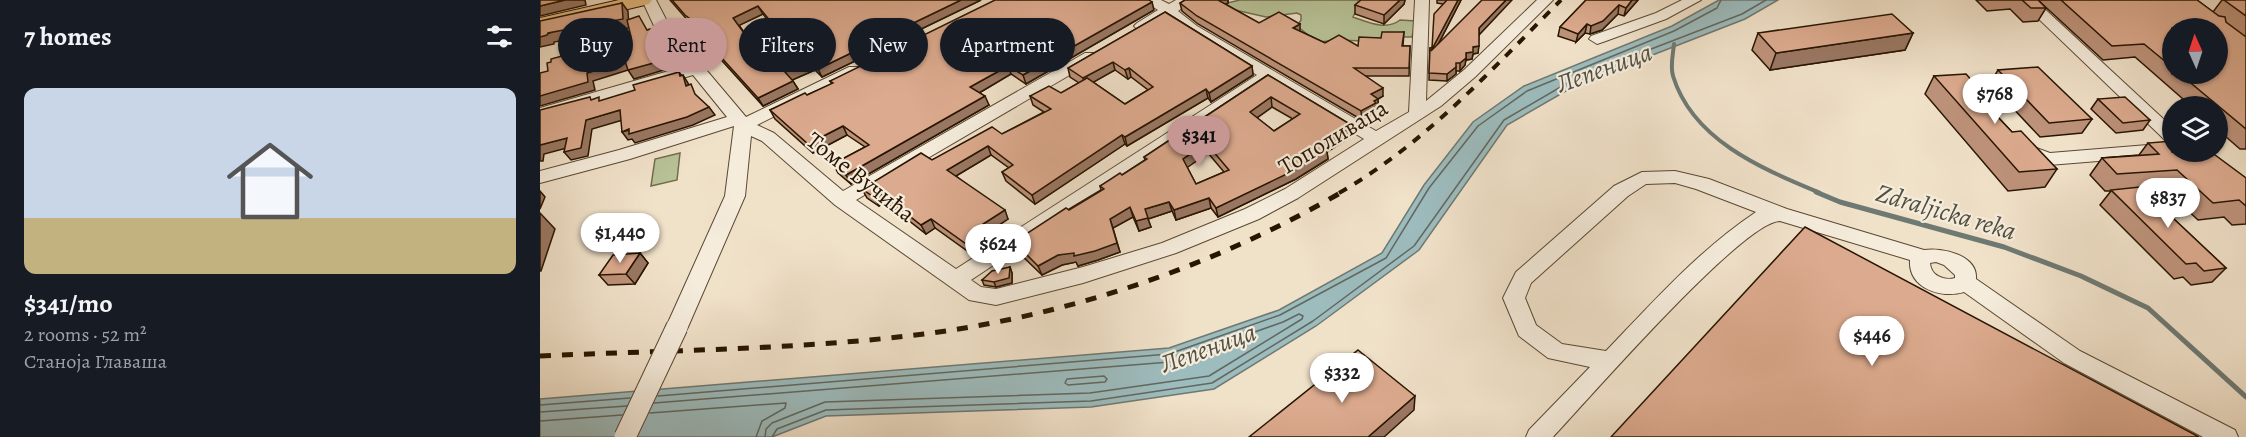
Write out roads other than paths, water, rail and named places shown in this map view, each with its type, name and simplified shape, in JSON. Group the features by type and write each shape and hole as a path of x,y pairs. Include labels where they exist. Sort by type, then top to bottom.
{"main road":[{"path":"540,16 617,0"},
{"path":"540,24 643,0"}],"street":[{"name":"Томе Вучића","path":"649,0 658,18"},
{"path":"1149,0 1192,29 1376,139"},
{"path":"1128,35 1186,0"},
{"path":"1417,116 1422,0"},
{"name":"Тополиваца","path":"976,294 996,297 1126,262 1211,231 1304,186 1376,139 1417,116 1445,95 1546,0"},
{"path":"1597,39 1661,16 1694,0"},
{"path":"2026,0 2162,128"},
{"path":"842,200 1107,46"},
{"path":"540,114 684,72"},
{"name":"Томе Вучића","path":"701,72 740,122 768,137 842,200 976,294"},
{"path":"540,177 740,122 850,72"},
{"path":"957,279 1270,74"},
{"path":"625,437 735,196 742,149 740,122"},
{"path":"2010,135 2024,151 2049,159 2162,150"},
{"path":"742,149 753,140 768,137"},
{"path":"1611,361 1557,352 1527,330 1514,298 1523,278 1621,191 1642,178 1675,177 1702,184 1780,214 1924,257 1919,266 1931,281 1955,288 1965,282 2072,357 2226,437"},
{"path":"1538,437 1693,274 1733,237 1768,214 1780,214"}],"water":[{"name":"Лепеница","path":"1719,0 1778,0 1745,19 1578,84 1507,125 1419,250 1316,326 1214,389 1091,407 826,416 772,437 540,437 540,399 1169,348 1279,310 1382,253 1424,185 1473,122 1524,86 1672,26"}],"waterway":[{"name":"Zdraljicka reka","path":"1674,44 1673,76 1683,99 1696,118 1713,135 1754,163 1820,193"},
{"name":"Zdraljicka reka","path":"1816,192 1840,202 2004,247 2081,276 2148,308 2246,397"}],"railway":[{"path":"1339,193 1400,152 1429,129 1561,0"},
{"path":"540,356 732,349 876,339 924,334 1033,314 1140,284 1192,264 1243,243 1342,192"}]}
